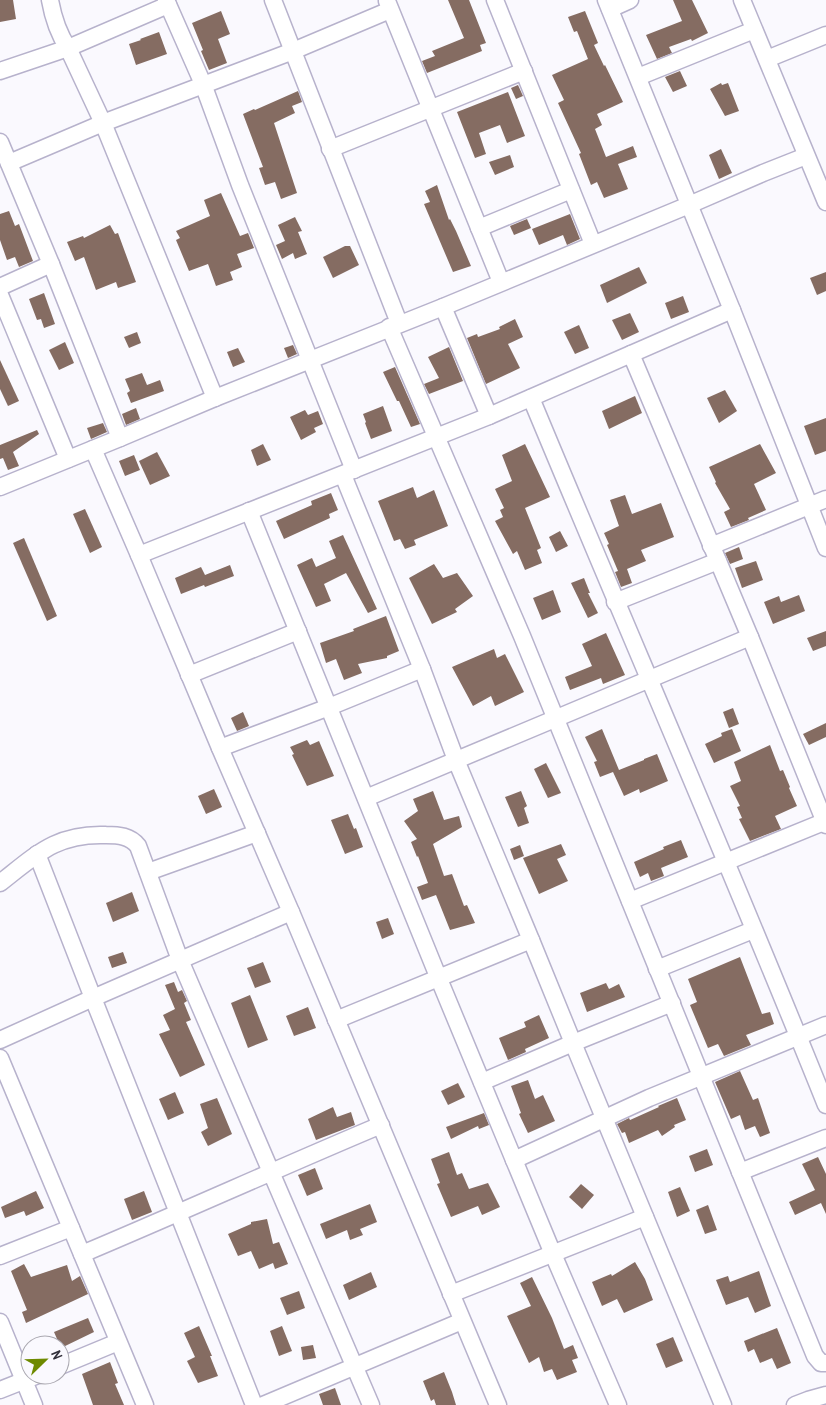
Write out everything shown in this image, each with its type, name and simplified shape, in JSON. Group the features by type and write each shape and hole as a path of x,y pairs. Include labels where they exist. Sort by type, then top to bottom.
{"street":[{"path":"50,0 53,16 62,39 103,123 215,398"},
{"path":"273,0 437,437 522,636 815,1356 821,1363 826,1363"},
{"path":"495,0 593,244"},
{"path":"630,0 608,4 826,548"},
{"path":"742,0 826,202"},
{"path":"0,71 68,48 167,2 203,84 240,186 310,360 348,472 456,760 723,1405"},
{"path":"9,163 103,123 293,51 388,5 501,282"},
{"path":"638,77 754,30"},
{"path":"767,59 826,35"},
{"path":"330,149 524,71"},
{"path":"0,142 120,438"},
{"path":"0,487 394,325 443,307 806,156"},
{"path":"479,228 571,190"},
{"path":"0,287 51,264"},
{"path":"0,295 68,459"},
{"path":"443,307 489,416"},
{"path":"139,555 489,416 732,310"},
{"path":"630,901 825,822 750,637 631,354"},
{"path":"531,398 826,1105"},
{"path":"93,450 291,912 498,1405"},
{"path":"616,602 826,499"},
{"path":"249,511 439,979 618,1405"},
{"path":"189,675 298,631"},
{"path":"366,798 750,637"},
{"path":"220,748 422,670"},
{"path":"148,872 257,833"},
{"path":"0,883 37,854 62,840 73,837 87,834 118,835 134,841 138,846 180,960 370,1405"},
{"path":"37,854 254,1405"},
{"path":"0,1040 291,912"},
{"path":"657,969 753,930"},
{"path":"336,1020 532,940"},
{"path":"482,1082 672,1003"},
{"path":"514,1160 701,1076 826,1025"},
{"path":"0,1058 146,1405"},
{"path":"82,1254 179,1214 381,1125"},
{"path":"740,1172 826,1138"},
{"path":"451,1294 645,1217"},
{"path":"0,1256 71,1228"},
{"path":"262,1405 462,1320"},
{"path":"0,1322 20,1358"},
{"path":"70,1362 118,1342"},
{"path":"0,1390 20,1382"},
{"path":"32,1385 34,1405"},
{"path":"795,1405 826,1395"}],"building":[{"path":"0,0 13,0 16,19 0,22"},
{"path":"448,0 469,0 486,43 480,45 482,51 427,73 422,61 435,56 432,51 464,38"},
{"path":"673,0 692,0 708,33 692,41 691,39 669,47 672,53 657,59 646,35 682,21"},
{"path":"221,11 230,34 218,39 227,63 209,70 192,23"},
{"path":"585,11 598,43 594,45 623,102 597,114 602,125 595,129 606,157 633,146 637,157 618,164 628,189 604,198 597,182 591,185 579,154 581,153 558,103 564,100 552,75 588,59 577,31 574,32 568,17"},
{"path":"159,32 167,54 136,65 129,44"},
{"path":"680,71 687,86 673,92 665,77"},
{"path":"721,83 722,85 728,83 739,111 725,116 710,89"},
{"path":"518,85 523,96 516,99 511,88"},
{"path":"298,91 302,102 292,106 295,113 274,123 297,193 281,199 275,182 265,185 259,168 263,167 243,114"},
{"path":"508,92 525,136 507,143 500,125 479,133 486,154 475,158 457,112"},
{"path":"721,149 732,173 719,179 709,155"},
{"path":"510,155 514,167 495,175 489,162"},
{"path":"437,185 449,220 456,231 471,266 453,272 424,204 430,202 425,191"},
{"path":"221,193 240,236 248,233 254,248 237,254 242,267 230,272 233,280 216,286 208,264 189,271 176,240 180,238 176,231 210,216 204,200"},
{"path":"9,211 15,226 19,224 33,261 19,267 15,257 7,260 0,240 0,214"},
{"path":"570,214 580,239 567,245 563,235 539,245 532,229"},
{"path":"295,217 302,231 298,232 307,254 295,259 293,253 282,259 276,245 285,241 278,225"},
{"path":"527,219 531,228 514,235 510,226"},
{"path":"110,225 115,234 118,233 136,282 118,288 116,282 96,290 84,257 75,261 67,242 83,236 84,238"},
{"path":"345,246 350,246 359,265 333,278 323,257"},
{"path":"639,267 647,283 607,303 600,285"},
{"path":"826,272 826,291 817,295 810,278"},
{"path":"44,293 55,324 44,328 41,319 37,320 29,299"},
{"path":"683,296 689,312 671,319 665,303"},
{"path":"630,313 639,332 622,340 612,320"},
{"path":"515,319 523,337 508,344 520,368 486,384 467,338 477,334 478,337 500,329 499,327"},
{"path":"579,325 589,348 575,354 564,332"},
{"path":"137,332 141,343 129,348 124,337"},
{"path":"65,342 74,363 59,370 49,350"},
{"path":"293,345 297,354 288,358 284,348"},
{"path":"449,347 463,381 429,394 424,384 439,378 428,357"},
{"path":"238,348 245,362 233,367 227,352"},
{"path":"0,360 19,401 8,406 0,389"},
{"path":"395,367 420,424 411,427 383,372"},
{"path":"142,373 147,385 160,380 164,391 131,403 127,393 130,391 125,379"},
{"path":"725,390 737,411 719,423 707,398"},
{"path":"635,396 642,413 609,429 602,411"},
{"path":"383,406 392,431 371,439 363,414"},
{"path":"136,408 140,419 126,425 122,414"},
{"path":"305,410 308,415 318,411 323,424 314,428 316,432 301,440 290,417"},
{"path":"826,418 826,451 815,455 804,426"},
{"path":"103,423 107,432 91,439 87,428"},
{"path":"37,430 39,434 13,452 19,466 8,470 3,458 0,459 0,445"},
{"path":"263,444 271,460 257,466 251,450"},
{"path":"525,444 550,497 525,508 541,548 537,550 542,563 525,570 517,551 513,554 495,521 503,517 500,510 504,508 495,489 512,481 502,455"},
{"path":"760,444 776,473 754,484 766,510 748,518 749,520 731,527 724,512 730,509 715,483 709,467"},
{"path":"157,452 170,476 150,485 139,461"},
{"path":"134,455 140,470 125,476 119,461"},
{"path":"413,487 417,498 434,490 448,526 414,540 416,545 405,549 400,539 394,541 378,501"},
{"path":"331,493 338,510 329,514 330,518 284,539 276,521 312,505 311,501"},
{"path":"625,495 632,514 661,503 674,537 641,550 646,561 627,569 632,583 621,587 615,572 618,571 604,533 619,526 610,500"},
{"path":"85,509 102,547 90,553 73,514"},
{"path":"560,531 568,546 556,552 549,537"},
{"path":"343,535 377,609 368,613 346,573 324,584 331,601 316,607 297,565 312,558 316,567 336,558 329,541"},
{"path":"24,538 57,616 47,621 13,543"},
{"path":"739,547 743,559 730,564 725,553"},
{"path":"756,561 763,580 742,588 735,568"},
{"path":"434,564 443,578 457,573 473,596 455,609 457,612 432,624 409,578"},
{"path":"230,565 234,576 181,594 175,578 201,567 205,575"},
{"path":"584,578 590,593 588,593 598,613 588,618 571,583"},
{"path":"553,590 561,612 542,620 533,598"},
{"path":"799,595 805,611 773,624 764,602 779,596 781,602"},
{"path":"386,616 399,651 387,656 387,658 358,664 362,673 344,680 336,659 326,663 320,643 354,631 353,629"},
{"path":"826,631 826,646 813,651 807,638"},
{"path":"606,633 625,675 603,684 601,678 570,690 565,677 592,666 582,644"},
{"path":"494,649 497,658 505,654 524,692 495,706 491,696 473,706 452,667"},
{"path":"733,708 739,724 729,728 723,712"},
{"path":"243,712 249,726 237,731 231,718"},
{"path":"826,723 826,737 809,745 803,734"},
{"path":"602,729 619,770 657,754 668,781 640,793 639,789 624,796 613,772 600,777 594,762 597,761 585,737"},
{"path":"732,729 741,751 714,763 705,744 722,736 721,733"},
{"path":"307,740 310,745 319,741 334,776 307,786 290,747"},
{"path":"770,745 780,771 783,770 797,806 775,816 781,829 750,841 739,819 742,818 737,807 740,806 730,786 741,781 734,762"},
{"path":"546,763 561,793 548,798 534,769"},
{"path":"214,789 222,807 206,814 198,796"},
{"path":"433,791 444,820 459,816 462,827 433,844 444,876 452,874 464,906 467,905 475,923 450,930 436,895 422,900 417,887 428,883 411,842 417,839 404,821 418,811 413,799"},
{"path":"521,791 527,806 524,808 529,823 518,827 505,797"},
{"path":"348,814 363,847 345,854 331,820"},
{"path":"681,840 688,857 661,868 664,876 651,881 648,873 640,877 634,862"},
{"path":"561,844 566,855 557,859 568,881 539,894 523,858"},
{"path":"520,845 524,856 514,860 510,849"},
{"path":"132,892 139,911 113,922 106,903"},
{"path":"388,918 394,934 382,939 376,922"},
{"path":"123,952 127,963 112,968 108,957"},
{"path":"740,957 762,1014 770,1012 774,1024 746,1035 751,1045 724,1056 718,1044 708,1048 690,1005 697,1002 688,979"},
{"path":"263,962 271,982 255,988 247,968"},
{"path":"174,982 178,992 182,990 187,1001 184,1003 191,1020 186,1022 205,1065 180,1077 159,1034 170,1030 163,1015 175,1009 165,985"},
{"path":"606,983 609,989 619,984 625,997 587,1012 580,993"},
{"path":"250,995 268,1040 248,1048 231,1003"},
{"path":"308,1007 316,1028 294,1036 286,1016"},
{"path":"539,1015 549,1038 525,1049 526,1052 508,1060 499,1038 526,1027 524,1022"},
{"path":"740,1071 753,1100 758,1098 770,1133 760,1137 755,1126 745,1130 740,1115 731,1119 715,1082"},
{"path":"528,1080 535,1099 543,1095 555,1121 528,1133 519,1114 521,1113 511,1086"},
{"path":"458,1083 465,1097 448,1105 441,1091"},
{"path":"175,1092 184,1113 168,1120 159,1099"},
{"path":"217,1098 232,1134 208,1146 201,1132 208,1128 200,1104"},
{"path":"677,1098 686,1120 674,1125 675,1127 662,1136 658,1130 629,1143 625,1132 622,1133 617,1124"},
{"path":"333,1107 337,1117 351,1112 355,1125 316,1140 308,1119"},
{"path":"484,1113 489,1125 479,1129 478,1126 451,1139 446,1127"},
{"path":"707,1149 713,1165 695,1172 689,1156"},
{"path":"449,1152 457,1175 462,1173 469,1189 488,1183 500,1207 482,1215 478,1206 451,1217 437,1184 440,1183 431,1159"},
{"path":"818,1157 826,1174 826,1214 821,1203 795,1215 789,1202 815,1190 802,1164"},
{"path":"315,1168 323,1189 307,1196 298,1175"},
{"path":"581,1184 594,1195 582,1209 569,1197"},
{"path":"680,1187 690,1211 677,1217 668,1192"},
{"path":"36,1191 44,1208 26,1216 24,1211 5,1218 1,1207"},
{"path":"144,1191 152,1212 132,1220 124,1199"},
{"path":"370,1204 377,1222 360,1229 363,1235 350,1240 347,1230 326,1239 320,1224"},
{"path":"708,1205 717,1230 705,1234 696,1210"},
{"path":"267,1219 273,1244 279,1242 288,1264 275,1269 273,1263 259,1269 251,1251 238,1256 228,1234 251,1224 251,1222"},
{"path":"635,1262 645,1279 653,1300 624,1313 617,1299 602,1306 592,1282 611,1274 612,1276"},
{"path":"24,1264 31,1277 67,1265 72,1281 80,1276 88,1294 26,1323 22,1312 27,1310 11,1271"},
{"path":"759,1271 771,1306 755,1313 748,1297 726,1305 716,1280 728,1276 730,1282"},
{"path":"371,1272 377,1287 349,1300 343,1285"},
{"path":"532,1277 552,1318 564,1349 573,1345 578,1358 572,1360 577,1372 557,1380 552,1369 544,1372 539,1357 529,1363 507,1316 531,1306 520,1283"},
{"path":"299,1291 305,1308 287,1315 280,1298"},
{"path":"88,1318 94,1332 70,1344 70,1335 55,1335 54,1332"},
{"path":"199,1326 218,1376 198,1383 187,1361 195,1357 184,1333"},
{"path":"282,1326 292,1351 279,1356 270,1331"},
{"path":"777,1328 791,1363 777,1369 772,1358 760,1363 754,1349 748,1352 744,1341"},
{"path":"673,1337 683,1361 666,1368 656,1344"},
{"path":"313,1345 316,1358 303,1360 301,1347"},
{"path":"110,1362 118,1383 115,1384 124,1405 93,1405 82,1374"},
{"path":"444,1372 456,1405 436,1405 434,1399 431,1401 423,1381"},
{"path":"335,1388 341,1405 323,1405 319,1394"}]}
